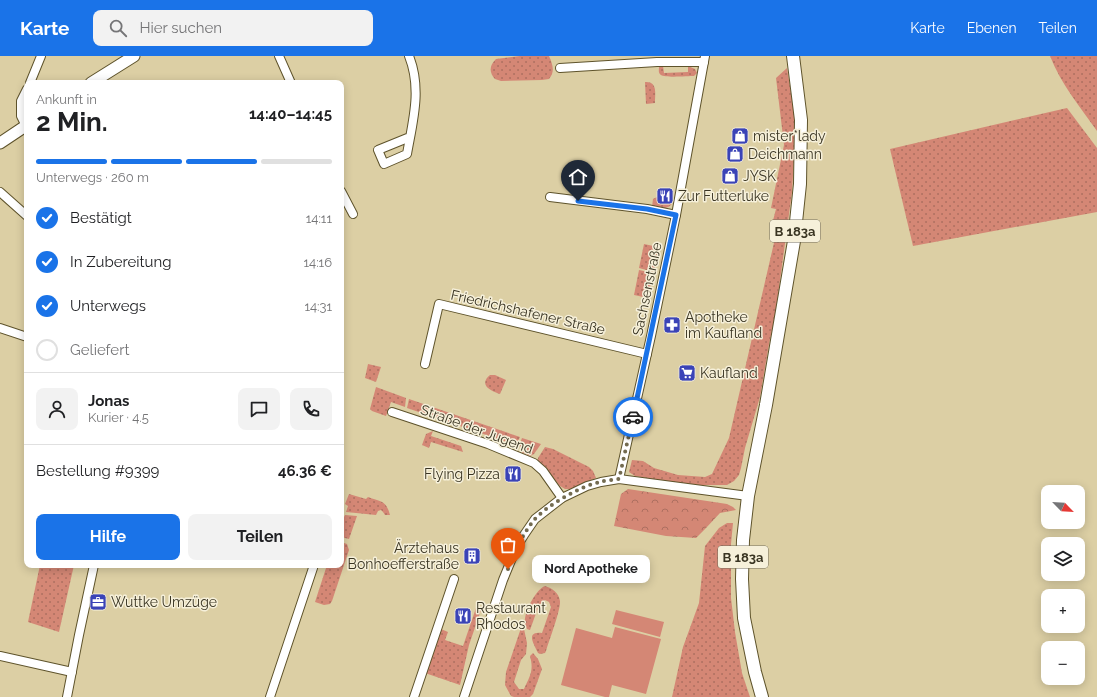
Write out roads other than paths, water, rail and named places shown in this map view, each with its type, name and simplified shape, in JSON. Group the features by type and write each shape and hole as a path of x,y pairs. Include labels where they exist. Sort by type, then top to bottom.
{"main road":[{"name":"B 183a","path":"762,697 755,672 744,618 742,579 743,540 748,496 766,405 794,240 800,184 801,120 793,56"}],"street":[{"path":"31,80 42,56"},
{"path":"95,80 134,56"},
{"path":"279,56 290,80"},
{"path":"409,56 412,62 416,82 416,109 410,137"},
{"path":"560,68 704,59"},
{"name":"Sachsenstraße","path":"619,479 676,215 704,59"},
{"path":"24,95 21,101 21,116 24,120"},
{"path":"1,142 24,127"},
{"path":"0,192 24,213"},
{"path":"344,197 353,214"},
{"path":"550,197 647,209 676,215"},
{"name":"Friedrichshafener Straße","path":"425,364 438,304 647,354"},
{"path":"0,328 24,336"},
{"name":"Straße der Jugend","path":"392,412 488,444 534,463 543,471 562,498"},
{"path":"464,697 503,580 517,546 535,519 562,498 587,486 619,479 748,496"},
{"path":"67,697 93,568"},
{"path":"270,697 313,568"},
{"path":"414,697 454,579"},
{"path":"0,656 72,672"}],"place":[{"name":"mister*lady","path":"740,136"},
{"name":"Deichmann","path":"735,154"},
{"name":"JYSK","path":"730,176"},
{"name":"Zur Futterluke","path":"665,196"},
{"name":"Apotheke im Kaufland","path":"672,325"},
{"name":"Kaufland","path":"687,373"},
{"name":"Flying Pizza","path":"513,474"},
{"name":"Ärztehaus Bonhoefferstraße","path":"472,556"},
{"name":"Nord Apotheke","path":"508,569"},
{"name":"Wuttke Umzüge","path":"98,602"},
{"name":"Restaurant Rhodos","path":"463,616"}]}
